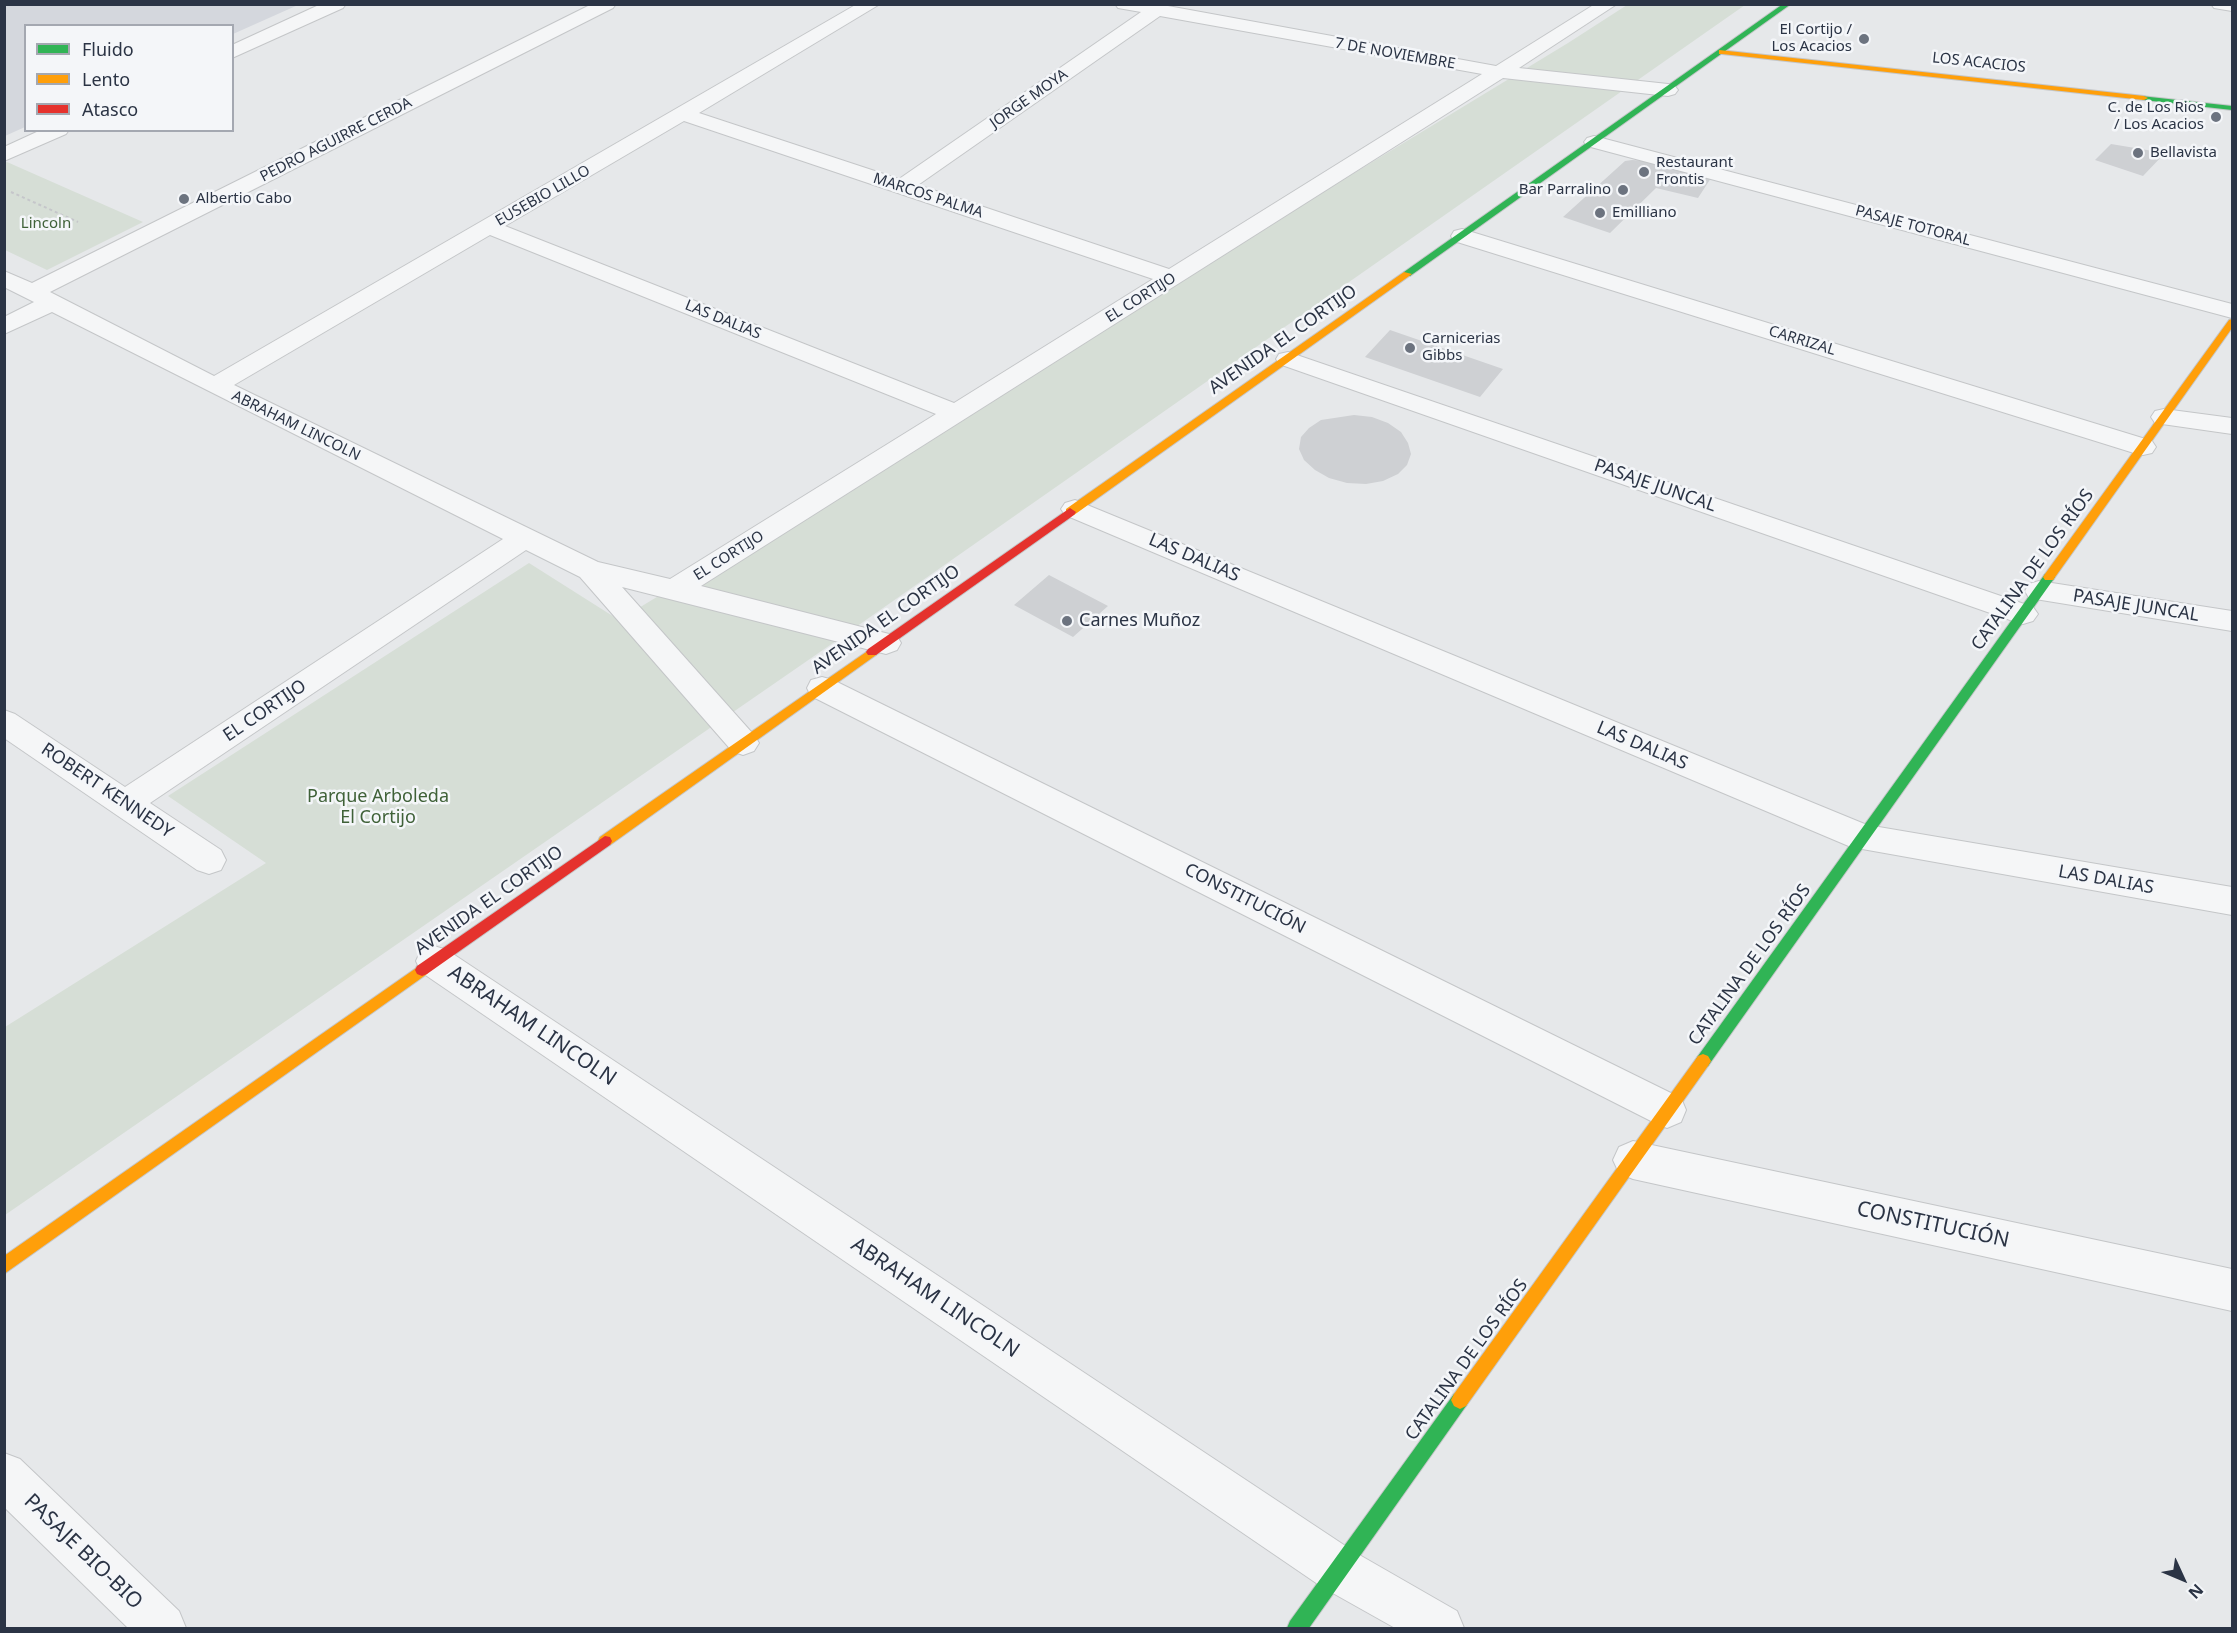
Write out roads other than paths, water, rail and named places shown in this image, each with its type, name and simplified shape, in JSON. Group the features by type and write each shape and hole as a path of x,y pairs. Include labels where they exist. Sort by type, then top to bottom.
{"street":[{"path":"234,51 337,4"},
{"name":"PEDRO AGUIRRE CERDA","path":"4,327 43,297 607,4"},
{"name":"EUSEBIO LILLO","path":"215,386 870,4"},
{"name":"7 DE NOVIEMBRE","path":"1125,4 1500,72 1668,90"},
{"name":"EL CORTIJO","path":"674,590 1608,4"},
{"name":"AVENIDA EL CORTIJO","path":"4,1266 1788,4"},
{"path":"2220,4 2232,6"},
{"name":"JORGE MOYA","path":"902,187 1156,10"},
{"name":"LOS ACACIOS","path":"1722,51 2232,108"},
{"name":"MARCOS PALMA","path":"683,114 1173,278"},
{"path":"4,155 55,132"},
{"name":"PASAJE TOTORAL","path":"1594,142 2232,311"},
{"name":"LAS DALIAS","path":"488,227 957,413"},
{"name":"CARRIZAL","path":"1462,236 2143,447"},
{"name":"ABRAHAM LINCOLN","path":"4,278 215,386 590,570 748,606 885,643"},
{"name":"CATALINA DE LOS RÍOS","path":"1297,1629 2232,322"},
{"name":"PASAJE JUNCAL","path":"1288,358 2031,603 2232,621"},
{"path":"2164,417 2232,426"},
{"name":"LAS DALIAS","path":"1075,509 1863,838 2232,901"},
{"name":"EL CORTIJO","path":"126,803 524,538"},
{"name":"ABRAHAM LINCOLN","path":"590,570 743,743"},
{"name":"CONSTITUCIÓN","path":"822,688 1667,1110"},
{"name":"ROBERT KENNEDY","path":"4,723 209,860"},
{"name":"ABRAHAM LINCOLN","path":"435,961 1339,1570 1440,1629"},
{"name":"CONSTITUCIÓN","path":"1633,1160 2232,1290"},
{"name":"PASAJE BIO-BIO","path":"4,1475 162,1629"}],"place":[{"name":"El Cortijo / Los Acacios","path":"1864,39"},
{"name":"C. de Los Rios / Los Acacios","path":"2216,117"},
{"name":"Bellavista","path":"2138,153"},
{"name":"Restaurant Frontis","path":"1644,172"},
{"name":"Bar Parralino","path":"1623,190"},
{"name":"Albertio Cabo","path":"184,199"},
{"name":"Emilliano","path":"1600,213"},
{"name":"Carnicerias Gibbs","path":"1410,348"},
{"name":"Carnes Muñoz","path":"1067,621"}],"park label":[{"name":"Lincoln","path":"46,224"},
{"name":"Parque Arboleda El Cortijo","path":"378,807"}]}
